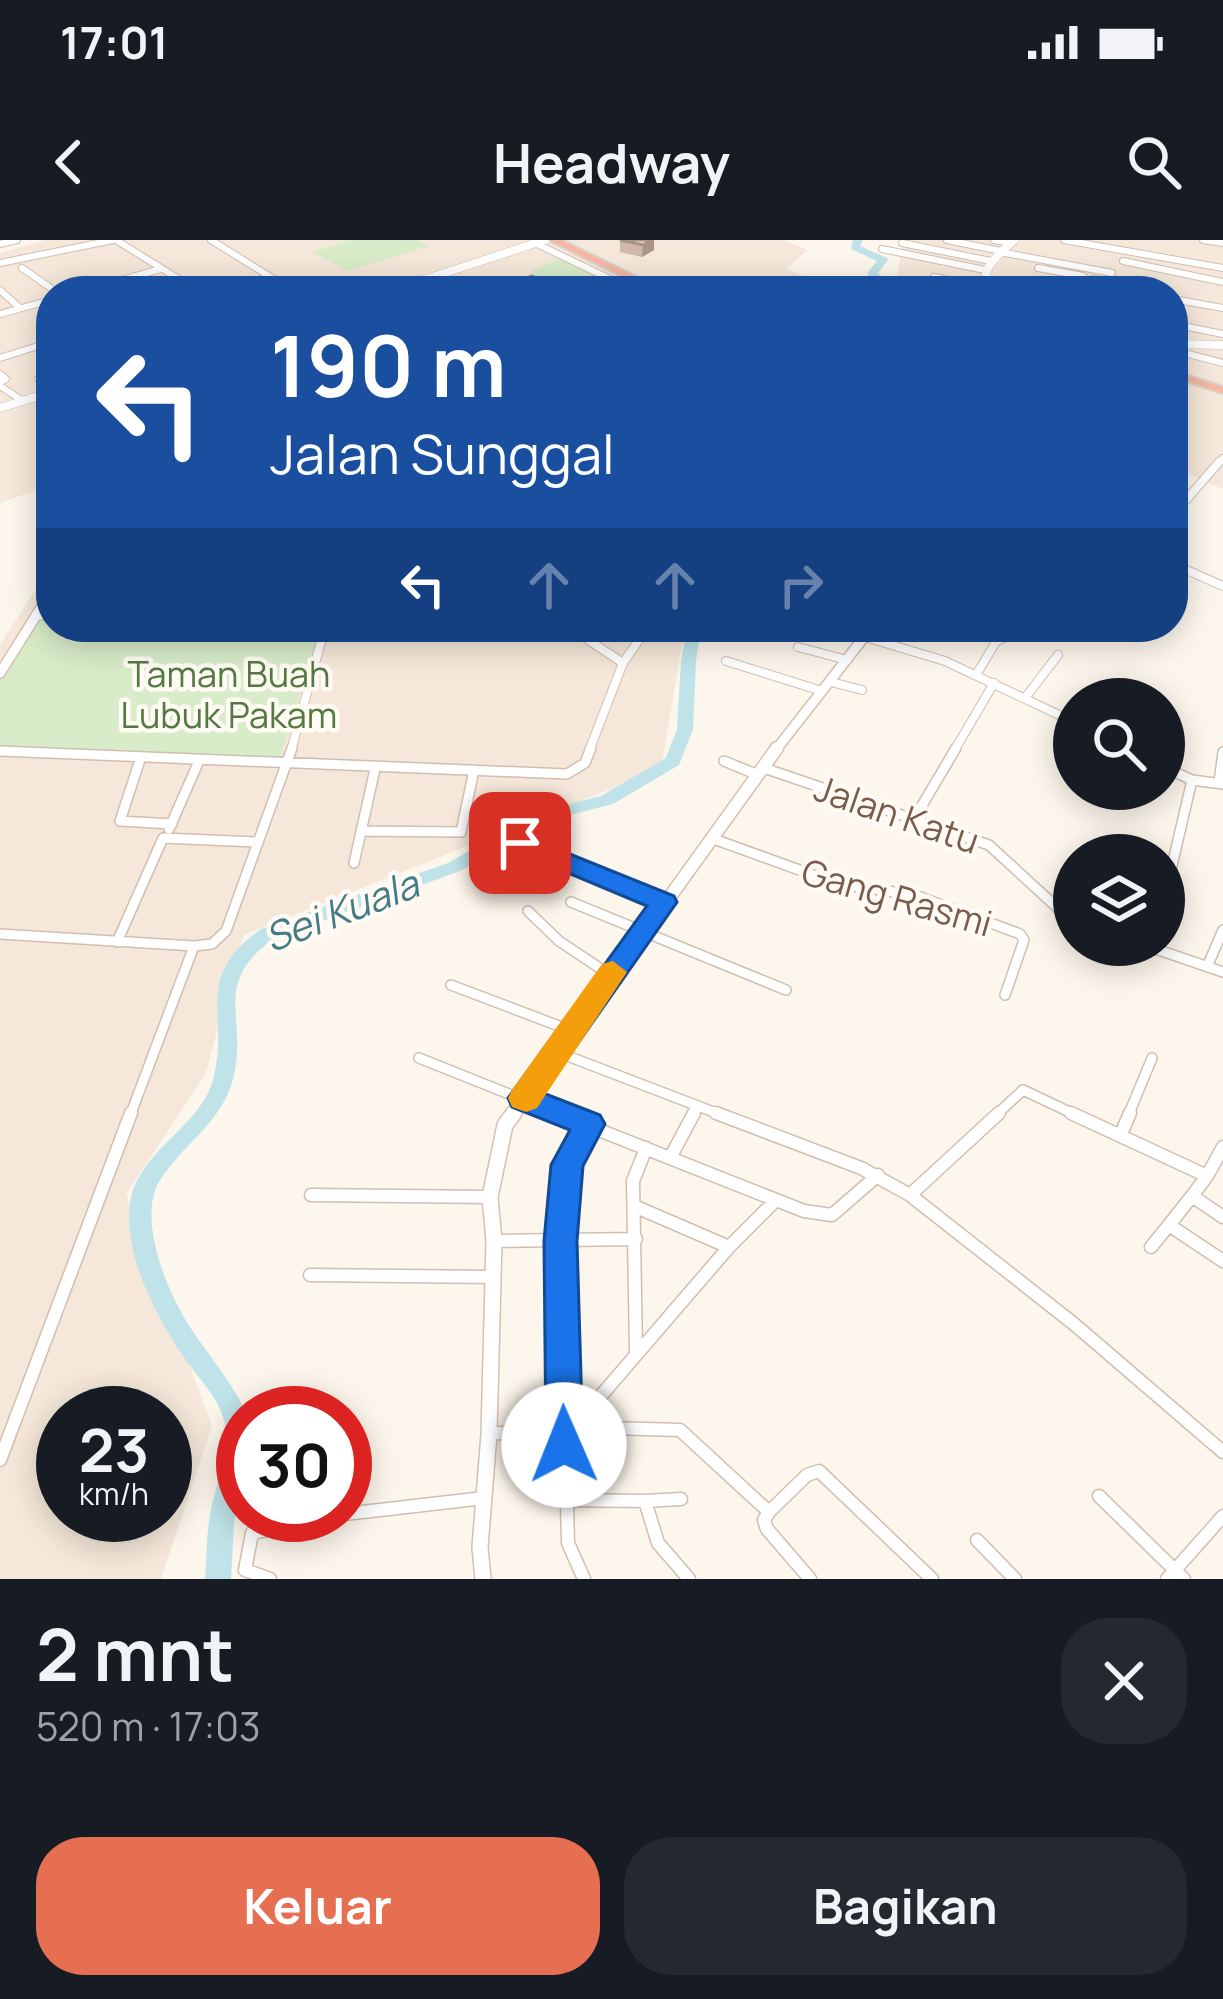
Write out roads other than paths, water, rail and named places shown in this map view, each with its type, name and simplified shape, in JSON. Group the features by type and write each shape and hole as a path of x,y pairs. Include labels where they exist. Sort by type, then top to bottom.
{"highway":[{"path":"554,240 629,276"},
{"path":"538,241 616,276"},
{"path":"1188,376 1223,388"}],"street":[{"path":"0,244 16,240"},
{"path":"63,240 80,250 116,241 172,276"},
{"path":"211,240 266,276"},
{"path":"947,240 1112,273"},
{"path":"994,240 1012,242"},
{"path":"1064,240 1223,268"},
{"path":"1203,240 1223,244"},
{"path":"433,276 538,241 605,276"},
{"path":"988,276 988,265 1012,242"},
{"path":"902,243 988,265"},
{"path":"0,263 71,245"},
{"path":"882,249 988,265"},
{"path":"956,258 988,265"},
{"path":"1123,261 1223,282"},
{"path":"22,268 36,278"},
{"path":"1038,268 1079,276"},
{"path":"135,276 161,269"},
{"path":"0,290 20,308"},
{"path":"1188,302 1223,308"},
{"path":"0,314 36,304"},
{"path":"1188,327 1223,334"},
{"path":"1188,346 1223,345"},
{"path":"0,358 36,347"},
{"path":"1188,352 1223,363"},
{"path":"0,381 23,400"},
{"path":"0,408 36,396"},
{"path":"1188,497 1223,458"},
{"path":"1188,571 1223,586"},
{"path":"0,673 36,615"},
{"path":"0,934 212,944 226,931 258,842 321,642"},
{"path":"592,642 623,663"},
{"path":"0,751 567,774 581,768 623,663 638,642"},
{"path":"481,1577 494,1240 490,1197 500,1137 610,975 860,642"},
{"path":"893,642 1053,712"},
{"path":"976,675 999,642"},
{"path":"798,646 847,660"},
{"path":"1025,698 1058,655"},
{"path":"726,661 862,690"},
{"path":"914,818 994,683"},
{"path":"1185,775 1221,783 1223,752"},
{"path":"140,760 120,821 172,824"},
{"path":"117,942 199,761"},
{"name":"Jalan Katu","path":"724,761 914,818 995,848 1053,907"},
{"path":"354,863 375,769"},
{"path":"362,831 461,832 474,770"},
{"path":"1183,834 1198,780"},
{"path":"163,838 258,842"},
{"name":"Gang Rasmi","path":"711,838 838,884 915,895 1020,934 1024,940 1005,995"},
{"path":"513,843 664,902"},
{"path":"572,902 786,990"},
{"path":"529,911 559,941 610,975"},
{"path":"1207,967 1223,930"},
{"path":"0,1460 194,946"},
{"path":"1185,959 1223,973"},
{"path":"451,986 572,1031"},
{"path":"557,1052 878,1175 1074,1324 1218,1448 1223,1431"},
{"path":"419,1058 775,1201 828,1216 878,1175"},
{"path":"1121,1134 1152,1058"},
{"path":"910,1195 1023,1090 1207,1176"},
{"path":"670,1158 697,1106"},
{"path":"584,1579 570,1553 566,1500 569,1428 560,1241 567,1165 589,1124"},
{"path":"1151,1247 1207,1176 1223,1147"},
{"path":"636,1352 633,1174 646,1148"},
{"path":"311,1195 490,1197"},
{"path":"1192,1196 1223,1216"},
{"path":"569,1428 775,1201"},
{"path":"634,1206 729,1247"},
{"path":"1169,1225 1223,1261"},
{"path":"494,1240 636,1239"},
{"path":"310,1275 493,1277"},
{"path":"489,1434 569,1428 680,1430 769,1512"},
{"path":"810,1579 764,1520 807,1475 819,1471 932,1579"},
{"path":"1099,1496 1175,1576 1223,1516"},
{"path":"372,1512 484,1498"},
{"path":"566,1500 681,1499"},
{"path":"645,1501 658,1543 689,1579"},
{"path":"976,1540 1015,1579"},
{"path":"252,1542 244,1570 263,1578"}],"waterway":[{"name":"Sei Kuala","path":"858,240 855,247 883,260 872,273 875,276"},
{"name":"Sei Kuala","path":"218,1579 221,1524 236,1456 237,1425 224,1393 180,1332 162,1296 147,1257 141,1201 154,1172 206,1114 223,1081 225,1000 234,965 267,934 454,867 544,816 607,800 673,761 685,729 690,642"}],"park label":[{"name":"Taman Buah Lubuk Pakam","path":"229,694"}]}
